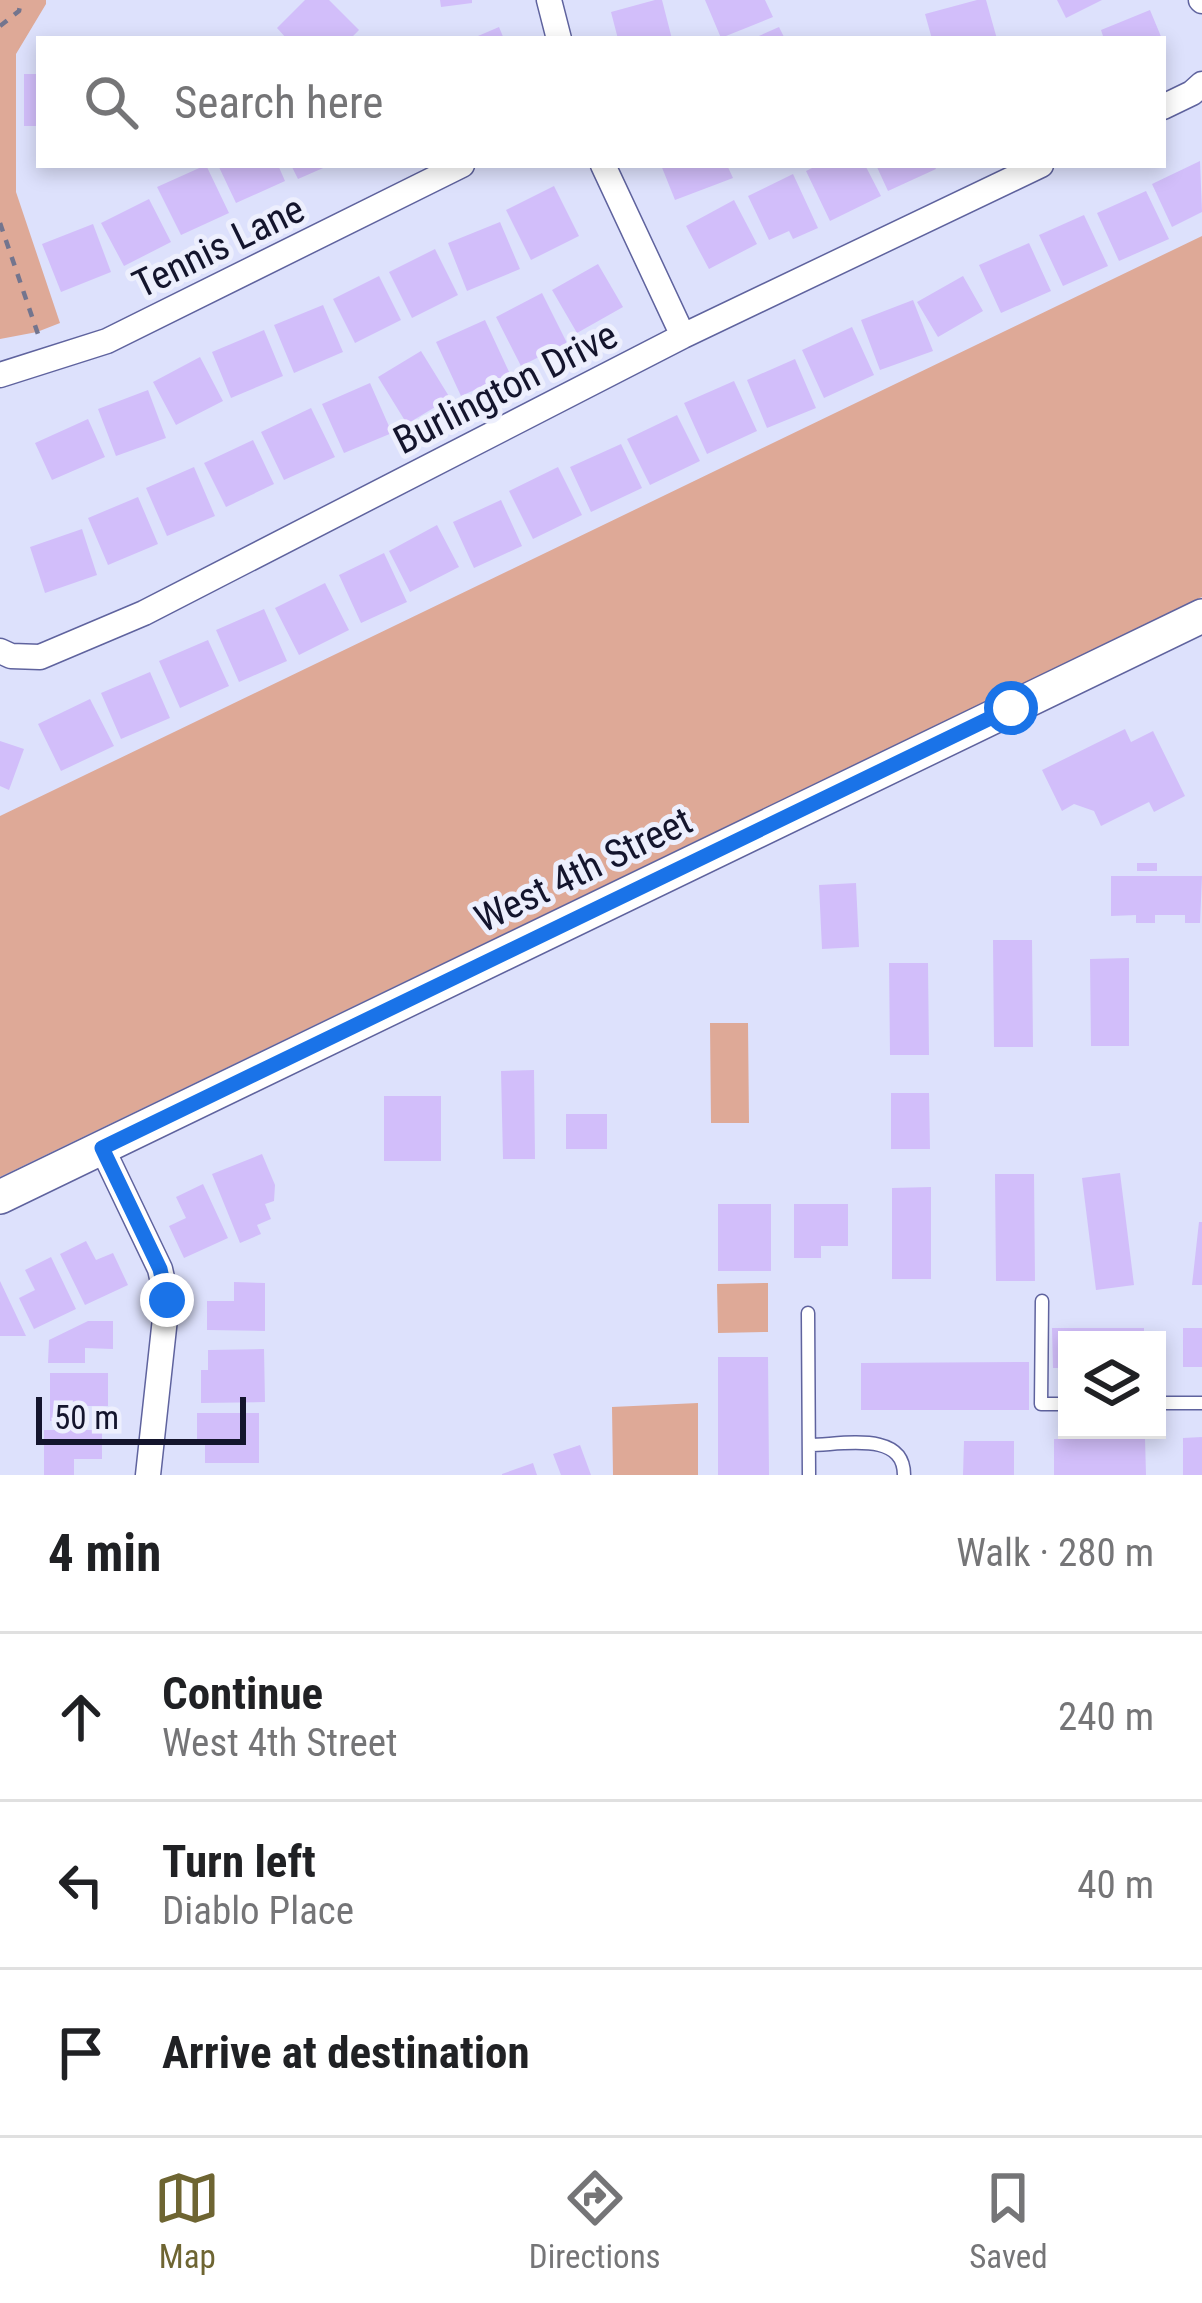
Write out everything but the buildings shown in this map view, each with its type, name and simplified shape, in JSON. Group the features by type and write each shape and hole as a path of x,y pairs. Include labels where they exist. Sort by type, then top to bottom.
{"street":[{"path":"549,0 558,36"},
{"path":"1166,106 1202,84"},
{"name":"Tennis Lane","path":"0,375 107,341 456,168"},
{"path":"604,168 682,336"},
{"name":"Burlington Drive","path":"0,651 40,657 144,613 682,336 1035,168"},
{"name":"West 4th Street","path":"0,1197 1202,616"},
{"path":"102,1148 160,1269 167,1300 148,1475"}],"lane":[{"path":"1042,1301 1041,1404 1058,1404"},
{"path":"808,1313 809,1475"},
{"path":"1166,1403 1202,1403"},
{"path":"809,1445 884,1444 897,1451 904,1475"}],"path":[{"path":"0,26 19,11 21,0"},
{"path":"0,223 37,332"}],"shaded area":[{"path":"0,0 46,0 16,54 16,192 60,323 0,339"},
{"path":"1202,236 1202,597 0,1177 0,816"},
{"path":"710,1023 748,1023 749,1123 711,1123"},
{"path":"768,1283 768,1332 718,1333 717,1284"},
{"path":"698,1403 698,1475 613,1475 612,1407"}],"route":[{"path":"167,1300 160,1269 102,1148 1011,708"}]}
